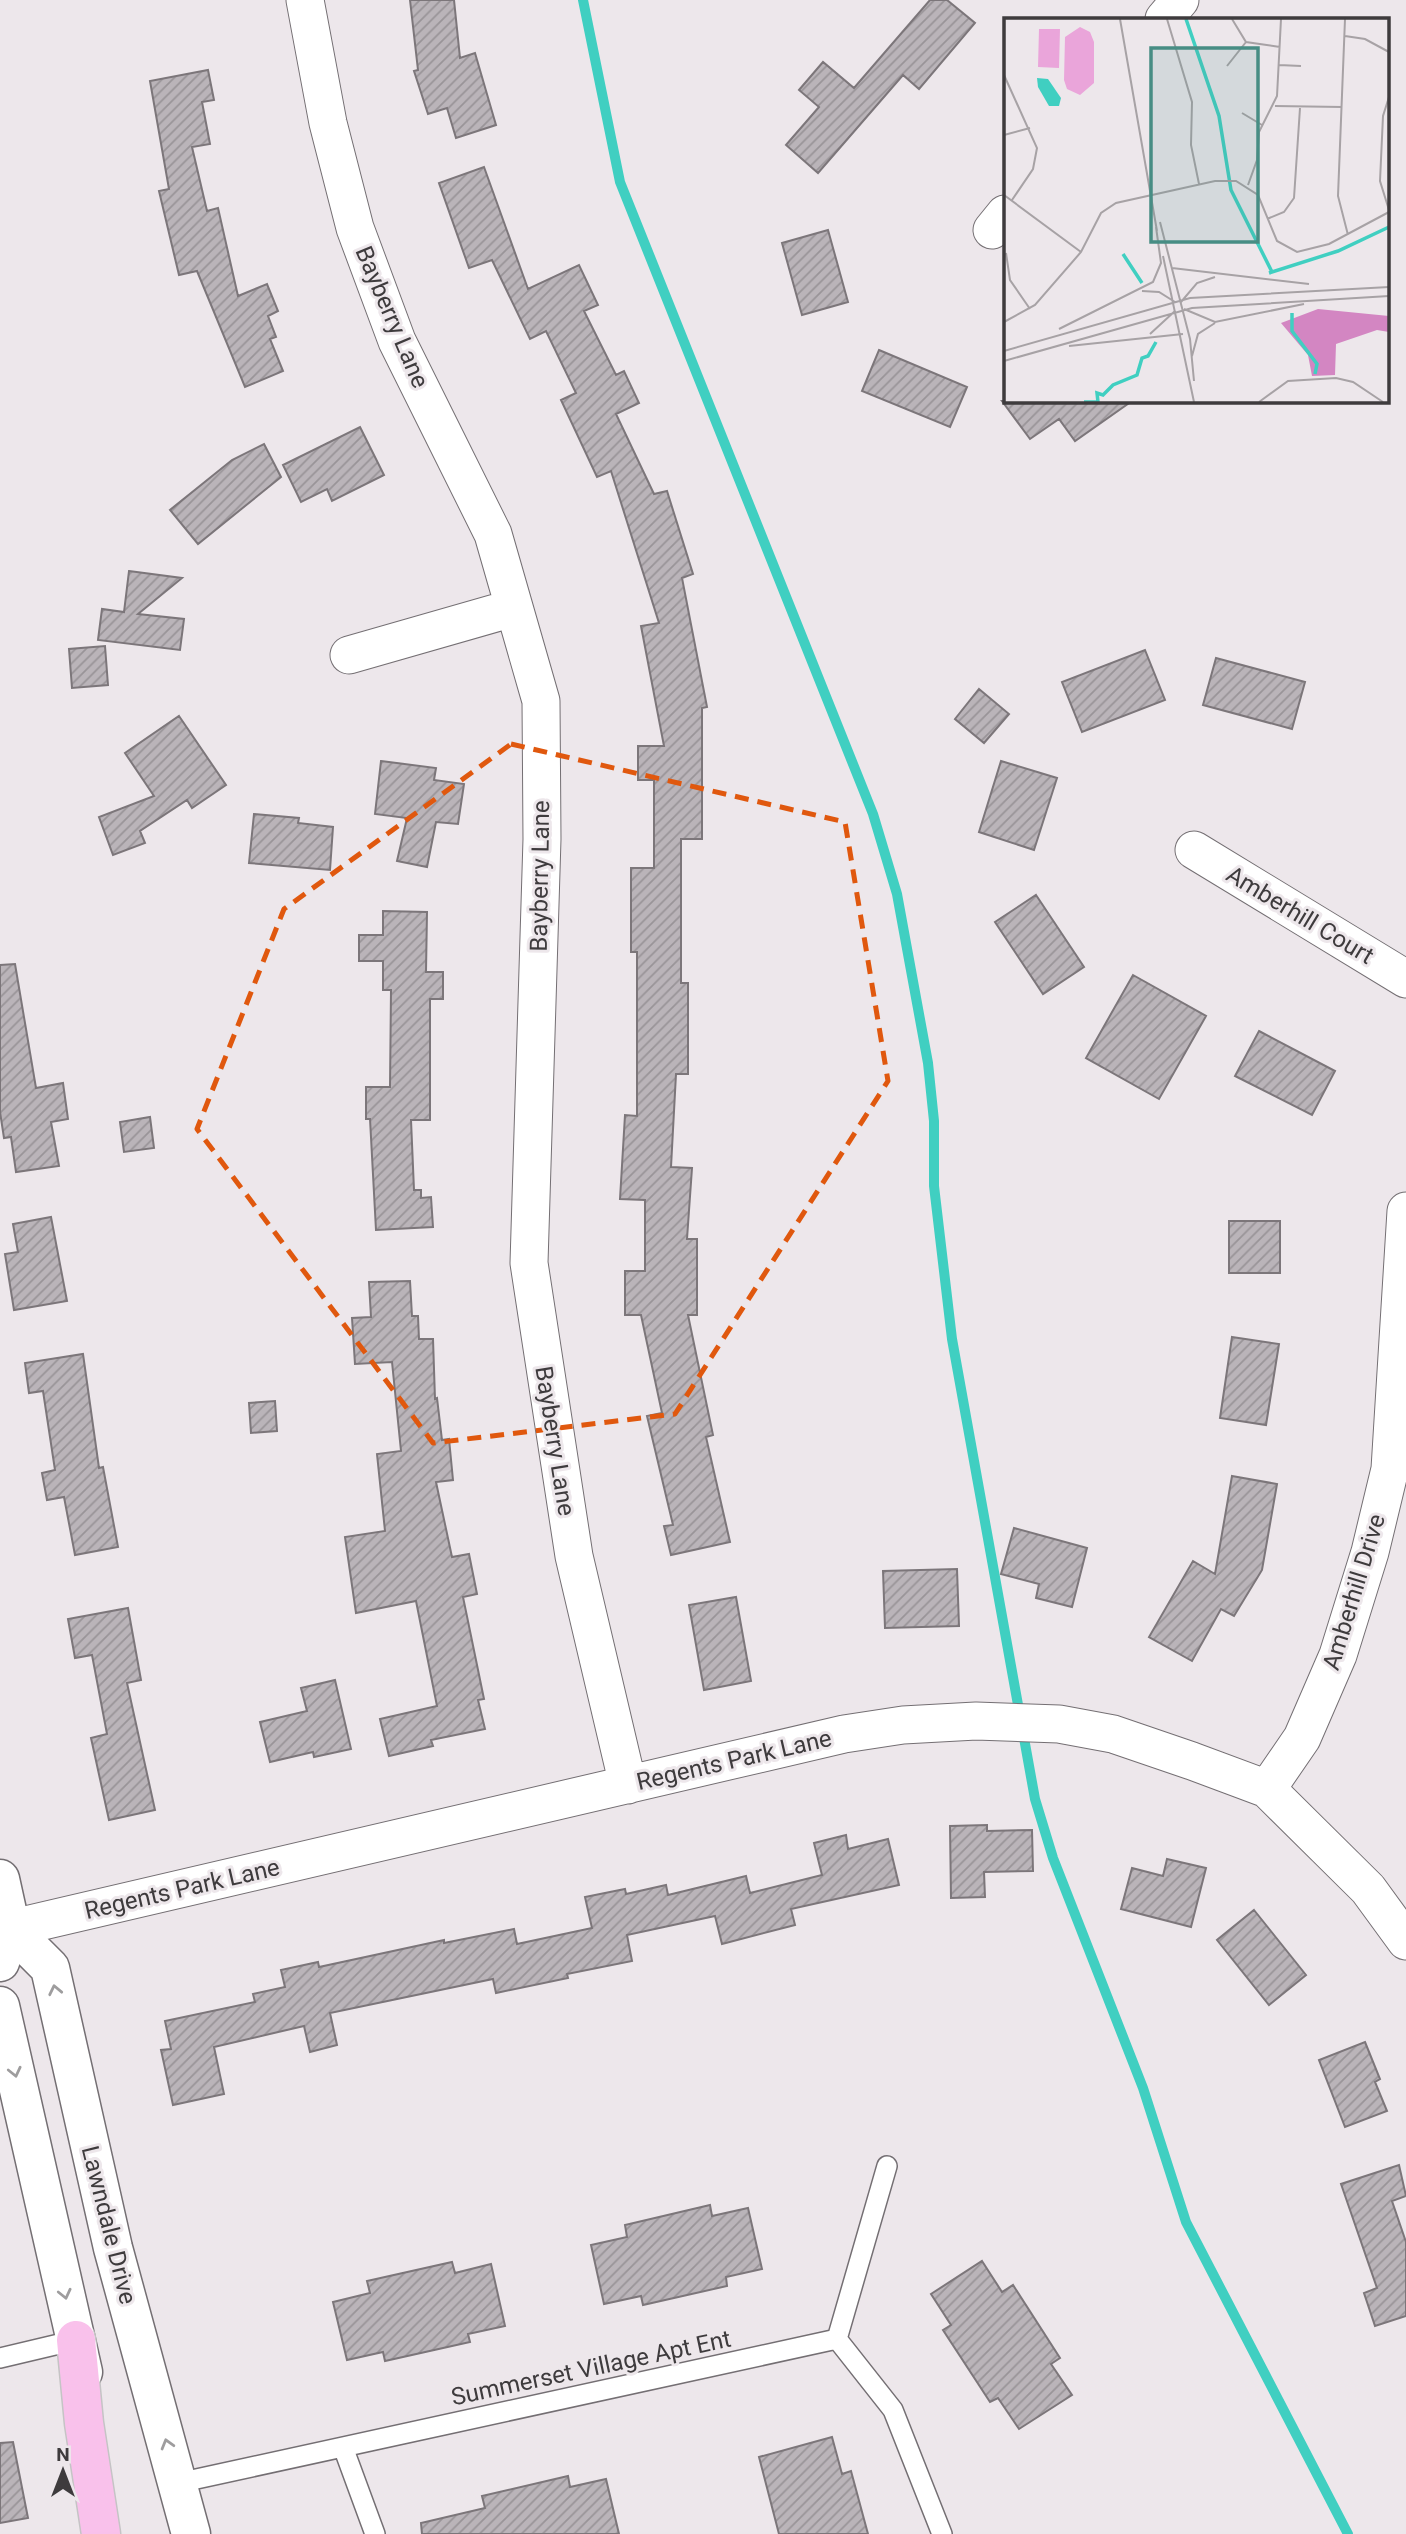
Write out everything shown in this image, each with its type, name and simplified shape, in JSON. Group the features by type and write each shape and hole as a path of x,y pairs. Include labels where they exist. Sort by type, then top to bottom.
{"highway":[{"path":"76,2340 84,2423 101,2534"}],"main road":[{"path":"0,1879 4,1941"},
{"name":"Lawndale Drive","path":"4,1941 50,1968 113,2248 191,2534"},
{"path":"0,2006 120,2534"}],"street":[{"name":"Bayberry Lane","path":"305,0 328,122 355,228 397,341 493,534 541,701 542,839 529,1263 545,1383 574,1556 628,1785"},
{"path":"1165,18 1180,0"},
{"path":"349,655 513,608"},
{"name":"Amberhill Court","path":"1194,850 1406,979"},
{"name":"Amberhill Drive","path":"1267,1789 1303,1738 1338,1655 1370,1552 1390,1469 1406,1212"},
{"name":"Regents Park Lane","path":"4,1941 628,1785 844,1734 903,1725 976,1721 1059,1724 1113,1734 1267,1789 1368,1889 1406,1941"}],"lane":[{"path":"887,2166 837,2339 893,2410 942,2534"},
{"name":"Summerset Village Apt Ent","path":"178,2483 837,2339"},
{"path":"0,2358 76,2340"},
{"path":"343,2447 376,2534"}],"highlighted area":[{"path":"511,744 845,822 888,1081 675,1414 433,1443 197,1129 284,909"}],"building":[{"path":"410,0 454,0 460,58 475,53 496,125 456,138 447,108 428,114 414,71 418,70"},
{"path":"930,0 947,0 975,23 919,89 903,75 818,173 786,145 819,107 799,90 823,62 854,88"},
{"path":"208,70 214,100 202,102 210,144 192,147 207,211 218,208 238,296 267,284 278,311 268,316 276,337 270,339 283,371 245,387 197,271 179,275 159,191 169,189 150,81"},
{"path":"484,167 528,289 579,265 598,305 584,311 616,375 624,371 639,403 616,414 654,494 667,491 693,574 682,578 707,707 702,708 702,839 681,839 681,983 688,983 688,1074 676,1074 671,1167 692,1168 687,1239 697,1239 697,1315 688,1315 713,1435 706,1437 730,1542 671,1555 664,1526 673,1525 647,1416 662,1413 641,1315 625,1315 625,1271 645,1271 645,1200 620,1199 625,1115 637,1116 637,952 631,952 631,868 654,868 654,780 638,780 638,746 664,746 641,626 659,623 611,471 597,477 561,400 576,393 546,331 530,339 492,260 469,268 439,183"},
{"path":"828,230 848,302 802,315 782,243"},
{"path":"879,350 967,387 950,427 862,391"},
{"path":"1002,401 1131,402 1075,441 1059,419 1030,439"},
{"path":"360,427 384,475 332,501 327,489 301,502 283,465"},
{"path":"264,444 281,477 198,544 170,510 232,460"},
{"path":"129,571 182,578 138,614 184,619 180,650 98,640 102,609 124,612"},
{"path":"105,646 108,685 72,688 69,649"},
{"path":"1145,650 1165,700 1082,732 1062,682"},
{"path":"1216,658 1305,682 1292,729 1203,705"},
{"path":"979,689 1009,714 984,743 955,719"},
{"path":"179,716 226,785 192,808 187,800 140,831 145,843 113,855 99,817 154,796 125,753"},
{"path":"381,761 436,768 434,780 464,784 458,824 436,822 427,867 397,861 407,818 375,814"},
{"path":"1001,761 1057,778 1034,850 979,832"},
{"path":"254,814 299,818 298,823 333,827 330,870 249,863"},
{"path":"1036,895 1084,967 1043,994 995,922"},
{"path":"383,911 427,912 426,972 443,972 443,999 430,999 430,1120 411,1120 414,1190 421,1190 421,1198 431,1197 433,1227 376,1230 370,1119 366,1119 366,1087 390,1087 391,990 383,990 383,961 359,961 359,935 383,935"},
{"path":"15,964 36,1088 63,1083 68,1119 51,1122 59,1166 16,1172 11,1137 4,1138 0,1112 0,965"},
{"path":"1133,975 1206,1016 1159,1099 1086,1058"},
{"path":"1259,1031 1335,1071 1312,1115 1235,1076"},
{"path":"150,1117 154,1148 124,1152 120,1122"},
{"path":"51,1217 67,1301 14,1310 5,1254 18,1252 13,1224"},
{"path":"1229,1221 1280,1221 1280,1273 1229,1273"},
{"path":"410,1281 412,1316 418,1316 419,1339 433,1339 435,1399 437,1398 442,1440 449,1439 453,1480 436,1482 452,1557 469,1554 477,1594 463,1597 484,1699 478,1700 485,1729 431,1740 433,1746 389,1756 380,1719 437,1706 416,1601 356,1613 345,1537 385,1531 377,1454 401,1451 392,1362 355,1364 352,1318 371,1317 369,1282"},
{"path":"1232,1337 1279,1344 1266,1425 1220,1418"},
{"path":"83,1354 99,1468 103,1467 118,1547 75,1555 64,1497 47,1500 42,1473 55,1470 43,1391 29,1393 25,1363"},
{"path":"275,1401 277,1431 251,1433 249,1403"},
{"path":"1232,1476 1277,1484 1262,1570 1234,1616 1221,1609 1192,1661 1149,1637 1193,1561 1215,1574"},
{"path":"1014,1528 1087,1548 1072,1607 1036,1598 1039,1584 1001,1574"},
{"path":"957,1569 959,1626 885,1628 883,1571"},
{"path":"736,1597 751,1681 704,1690 689,1605"},
{"path":"128,1608 141,1680 127,1683 155,1810 109,1820 91,1738 107,1734 92,1655 75,1658 68,1619"},
{"path":"335,1680 351,1749 314,1757 313,1752 270,1762 260,1722 307,1711 301,1688"},
{"path":"987,1825 987,1831 1032,1830 1033,1871 984,1872 985,1897 951,1898 950,1826"},
{"path":"846,1835 848,1849 888,1839 899,1885 791,1909 795,1925 722,1944 715,1916 627,1935 632,1961 567,1974 568,1978 496,1993 493,1979 330,2013 337,2045 310,2052 304,2026 214,2047 224,2094 173,2105 161,2050 171,2049 165,2021 255,2002 253,1994 285,1987 281,1970 318,1962 319,1967 444,1940 444,1943 514,1929 517,1944 592,1928 585,1897 625,1889 626,1894 666,1885 668,1895 746,1876 750,1893 822,1875 814,1843"},
{"path":"1167,1859 1206,1868 1191,1927 1121,1909 1132,1868 1163,1876"},
{"path":"1254,1910 1306,1975 1269,2005 1217,1940"},
{"path":"1365,2042 1380,2079 1375,2082 1387,2111 1345,2127 1319,2060"},
{"path":"1399,2165 1406,2196 1392,2201 1406,2242 1406,2316 1375,2326 1364,2293 1377,2288 1341,2184"},
{"path":"710,2205 712,2216 748,2208 762,2269 726,2277 727,2286 643,2305 641,2296 604,2304 591,2245 627,2237 625,2225"},
{"path":"982,2261 1002,2292 1013,2285 1060,2358 1051,2364 1072,2395 1019,2429 998,2398 990,2402 943,2330 951,2325 931,2294"},
{"path":"452,2262 455,2273 491,2264 505,2326 468,2334 470,2342 385,2361 383,2352 347,2360 333,2302 370,2293 367,2281"},
{"path":"832,2437 842,2474 851,2471 868,2534 779,2534 759,2457"},
{"path":"13,2442 28,2518 0,2523 0,2443"},
{"path":"568,2476 570,2487 606,2479 619,2534 422,2534 421,2523 485,2508 482,2496"}],"waterway":[{"path":"583,0 620,182 873,814 897,894 928,1063 934,1121 934,1186 952,1339 1035,1799 1053,1858 1143,2088 1186,2222 1348,2534"}]}
